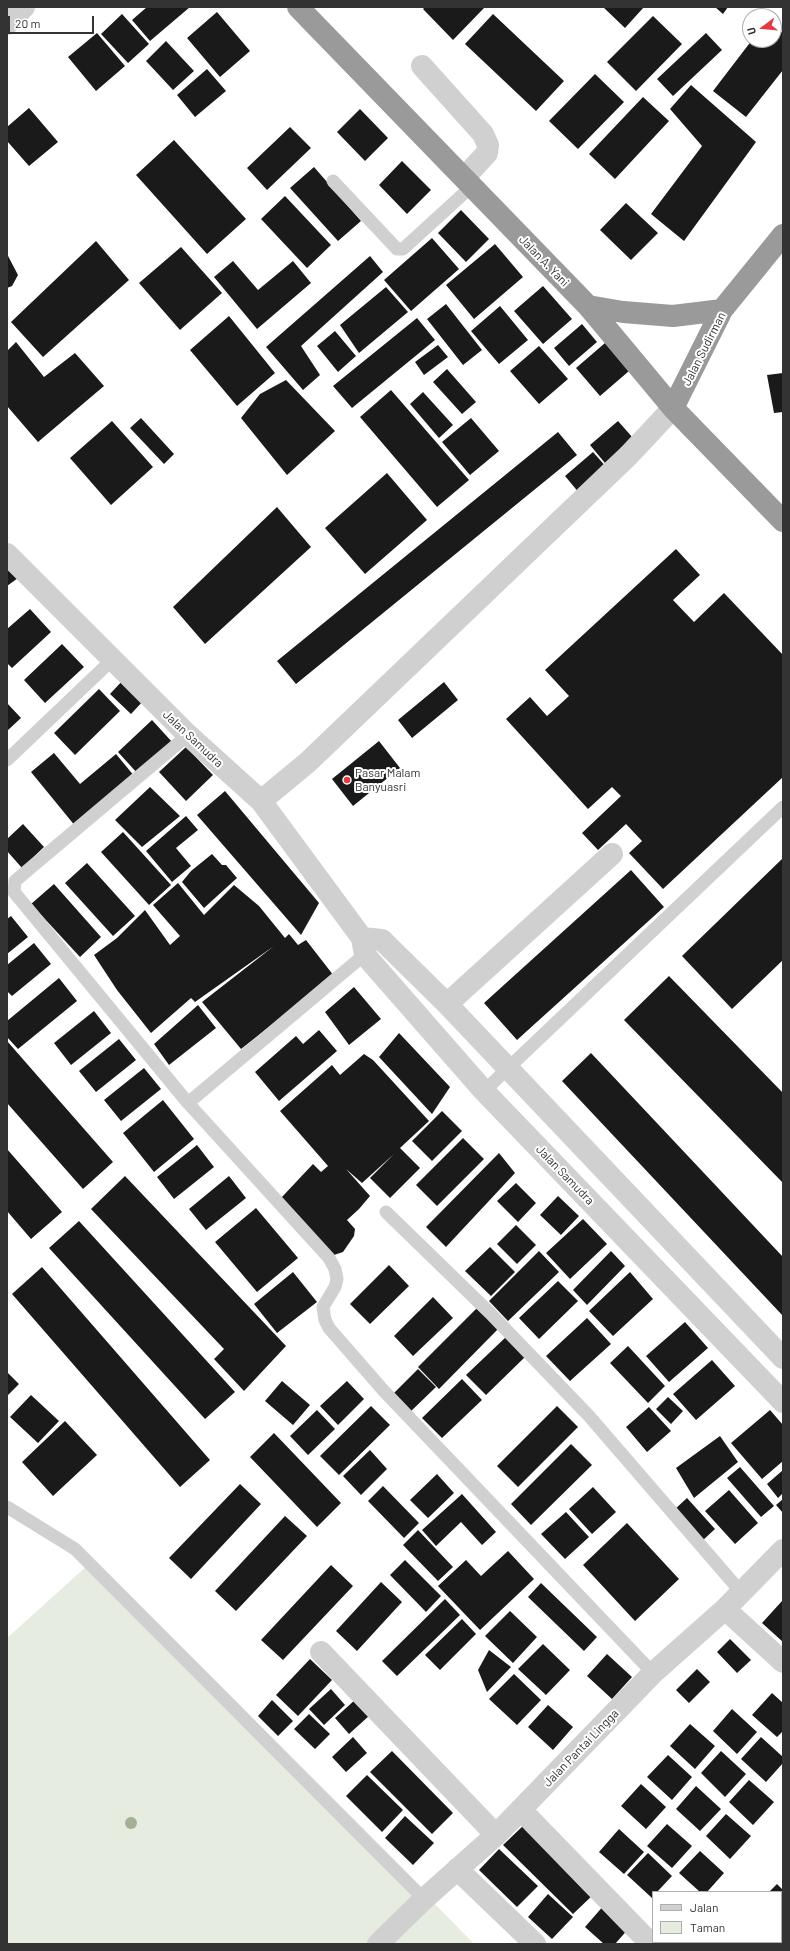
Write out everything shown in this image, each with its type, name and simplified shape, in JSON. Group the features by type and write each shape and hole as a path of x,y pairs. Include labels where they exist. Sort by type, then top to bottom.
{"highway":[{"name":"Jalan A. Yani","path":"298,7 588,306 673,408 783,521"},
{"name":"Jalan Sudirman","path":"673,408 722,310 783,235"},
{"path":"588,306 623,312 673,316 722,310"}],"street":[{"path":"7,24 24,7"},
{"path":"422,66 483,134 488,145 487,153 468,182"},
{"path":"261,801 308,762 629,455 673,408"},
{"name":"Jalan Samudra","path":"7,554 188,736 261,801 484,1091 783,1402"},
{"path":"447,1004 612,854"},
{"name":"Jalan Samudra","path":"370,944 447,1004 507,1069 783,1358"},
{"name":"Jalan Pantai Lingga","path":"378,1944 424,1899 496,1835 652,1673 725,1608 783,1550"},
{"path":"725,1608 783,1662"},
{"path":"321,1652 496,1835"},
{"path":"521,1810 651,1944"},
{"path":"457,1869 536,1944"}],"lane":[{"path":"333,181 397,249 403,249 468,182"},
{"path":"7,760 113,659"},
{"path":"188,736 15,881 14,890 188,1103 329,1258 335,1269 337,1279 335,1288 323,1307 323,1313 329,1328 383,1390 652,1673"},
{"path":"484,1091 783,807"},
{"path":"188,1103 370,944"},
{"path":"386,1212 490,1313 589,1416 741,1592"},
{"path":"8,1511 75,1549 424,1899"}],"green space":[{"path":"88,1565 393,1876 436,1905 474,1944 7,1944 7,1638"}],"building":[{"path":"147,7 190,7 150,41 132,20"},
{"path":"425,7 485,7 453,40 423,9"},
{"path":"603,7 644,7 625,28"},
{"path":"715,7 728,7 723,14"},
{"path":"217,12 250,51 220,77 187,38"},
{"path":"122,14 149,44 128,63 101,34"},
{"path":"493,14 564,81 536,111 465,44"},
{"path":"653,16 682,44 636,91 607,62"},
{"path":"782,32 783,33 783,70 746,117 713,91 746,48 782,48"},
{"path":"97,33 125,66 96,91 68,57"},
{"path":"706,33 722,50 673,96 657,79"},
{"path":"166,41 194,71 173,90 146,61"},
{"path":"207,69 226,91 195,117 177,95"},
{"path":"595,74 624,102 578,149 549,121"},
{"path":"691,85 756,142 684,241 651,214 702,146 670,109"},
{"path":"643,97 669,121 615,179 589,154"},
{"path":"29,108 58,142 29,166 7,141 7,127"},
{"path":"360,109 388,138 365,161 337,132"},
{"path":"290,127 311,148 267,190 247,168"},
{"path":"174,140 246,219 207,254 136,175"},
{"path":"402,161 431,190 407,214 379,185"},
{"path":"314,167 361,221 338,241 290,188"},
{"path":"285,196 331,245 307,268 261,219"},
{"path":"626,203 658,233 631,260 600,230"},
{"path":"461,210 489,239 466,262 438,233"},
{"path":"432,238 459,269 411,311 384,280"},
{"path":"96,241 129,280 43,357 11,322"},
{"path":"495,244 523,277 474,319 446,285"},
{"path":"181,247 222,293 180,330 139,283"},
{"path":"7,254 18,275 12,286 7,288"},
{"path":"370,256 383,272 301,346 320,375 303,390 266,347"},
{"path":"233,261 258,290 293,261 311,283 257,329 214,277"},
{"path":"543,286 572,319 543,344 514,311"},
{"path":"386,287 408,312 359,353 340,325"},
{"path":"446,304 482,350 463,365 427,319"},
{"path":"500,306 528,340 499,364 471,331"},
{"path":"229,316 275,373 237,406 190,350"},
{"path":"417,318 435,340 352,408 333,386"},
{"path":"582,324 597,342 569,366 554,348"},
{"path":"335,331 356,356 338,372 317,346"},
{"path":"16,342 44,377 75,353 104,386 38,442 7,406 7,351"},
{"path":"605,343 629,371 600,396 576,368"},
{"path":"438,345 448,357 424,375 415,362"},
{"path":"539,346 568,379 539,404 510,371"},
{"path":"447,369 476,402 462,414 433,382"},
{"path":"783,373 783,412 774,413 767,375"},
{"path":"286,380 335,431 287,475 241,418 260,394"},
{"path":"391,390 469,480 437,507 360,417"},
{"path":"423,392 453,425 439,438 410,404"},
{"path":"141,418 174,454 164,464 130,428"},
{"path":"471,418 499,451 470,475 442,442"},
{"path":"112,421 153,467 111,505 70,458"},
{"path":"618,421 633,438 605,463 590,445"},
{"path":"558,432 577,455 296,684 277,661"},
{"path":"593,452 608,469 580,494 565,476"},
{"path":"387,473 427,520 365,574 325,528"},
{"path":"277,507 311,547 205,644 173,607"},
{"path":"676,549 700,575 673,600 694,622 724,593 783,655 783,777 663,889 629,853 642,841 626,824 598,850 582,833 621,796 612,787 588,809 506,719 530,697 547,716 569,696 545,670"},
{"path":"7,565 18,578 7,586"},
{"path":"30,609 51,632 12,668 7,663 7,629"},
{"path":"62,644 84,667 45,703 24,680"},
{"path":"124,679 145,699 131,714 110,694"},
{"path":"444,682 458,700 412,738 398,720"},
{"path":"99,689 120,711 75,755 54,733"},
{"path":"7,703 21,718 7,731"},
{"path":"152,720 173,743 138,774 118,752"},
{"path":"379,741 400,768 353,806 332,779"},
{"path":"186,747 213,775 186,801 159,772"},
{"path":"54,753 80,784 116,754 135,777 76,827 31,772"},
{"path":"150,787 180,816 142,847 115,820"},
{"path":"225,791 319,903 301,935 197,815"},
{"path":"186,816 198,830 176,848 191,866 172,882 146,851"},
{"path":"23,824 44,847 22,868 7,851 7,839"},
{"path":"123,832 171,885 149,905 101,852"},
{"path":"212,854 222,865 226,865 237,878 204,908 182,882 191,871"},
{"path":"783,858 783,960 732,1009 682,956"},
{"path":"87,863 135,916 113,936 65,883"},
{"path":"631,870 664,907 517,1040 484,1003"},
{"path":"178,883 204,915 234,885 259,906 285,938 289,934 298,945 306,940 334,976 241,1049 202,1002 274,946 195,1002 191,998 151,1033 117,990 94,955 117,938 145,910 170,945 180,936 153,905"},
{"path":"54,884 101,937 80,957 31,904"},
{"path":"11,916 28,937 7,954 7,919"},
{"path":"34,943 51,964 12,996 7,991 7,965"},
{"path":"669,976 783,1093 783,1183 624,1020"},
{"path":"59,978 77,1001 18,1049 7,1037 7,1021"},
{"path":"354,987 381,1019 349,1045 325,1012"},
{"path":"198,1005 216,1028 169,1065 154,1044"},
{"path":"94,1011 111,1033 71,1065 54,1043"},
{"path":"319,1030 337,1051 279,1101 255,1072 296,1036 303,1044"},
{"path":"399,1033 450,1087 432,1114 379,1057"},
{"path":"119,1039 136,1060 96,1092 79,1071"},
{"path":"7,1041 113,1162 83,1189 7,1103"},
{"path":"591,1053 783,1257 783,1316 562,1081"},
{"path":"364,1054 373,1060 429,1121 400,1148 420,1168 390,1198 370,1178 394,1154 362,1183 346,1169 370,1196 347,1220 355,1229 354,1236 343,1252 334,1255 281,1198 313,1164 321,1172 328,1166 280,1111 332,1065 340,1075"},
{"path":"144,1068 161,1089 121,1121 104,1100"},
{"path":"163,1100 194,1139 154,1172 123,1133"},
{"path":"442,1111 462,1131 432,1161 412,1141"},
{"path":"463,1138 484,1159 437,1206 416,1185"},
{"path":"197,1145 214,1167 174,1199 157,1177"},
{"path":"7,1149 62,1212 31,1239 7,1211"},
{"path":"499,1153 515,1173 446,1247 426,1227"},
{"path":"125,1176 286,1346 244,1391 214,1359 224,1349 91,1209"},
{"path":"229,1176 246,1198 206,1230 189,1209"},
{"path":"516,1183 536,1203 518,1222 497,1201"},
{"path":"558,1196 579,1216 561,1235 540,1215"},
{"path":"256,1208 298,1258 257,1292 215,1242"},
{"path":"583,1219 607,1244 570,1279 546,1253"},
{"path":"79,1221 235,1392 205,1419 49,1248"},
{"path":"516,1225 536,1245 517,1264 497,1244"},
{"path":"490,1247 515,1272 491,1296 465,1271"},
{"path":"539,1251 559,1272 508,1321 489,1301"},
{"path":"611,1251 625,1266 587,1305 573,1290"},
{"path":"389,1265 409,1286 370,1324 350,1304"},
{"path":"42,1267 210,1460 180,1487 12,1294"},
{"path":"293,1272 317,1302 277,1333 254,1304"},
{"path":"630,1272 653,1299 613,1336 589,1311"},
{"path":"558,1281 578,1301 539,1339 519,1318"},
{"path":"433,1297 453,1318 413,1356 394,1336"},
{"path":"478,1307 499,1328 439,1389 418,1367"},
{"path":"587,1318 611,1344 570,1381 546,1356"},
{"path":"685,1322 708,1348 669,1382 646,1356"},
{"path":"506,1337 525,1357 486,1395 466,1375"},
{"path":"628,1346 665,1386 648,1403 610,1363"},
{"path":"712,1360 735,1386 696,1420 673,1394"},
{"path":"418,1369 436,1387 409,1413 392,1395"},
{"path":"7,1372 19,1384 7,1396"},
{"path":"462,1379 482,1400 442,1438 422,1418"},
{"path":"282,1381 310,1405 293,1425 265,1401"},
{"path":"347,1381 364,1399 338,1425 320,1406"},
{"path":"31,1395 59,1421 38,1443 10,1417"},
{"path":"668,1397 683,1411 671,1424 656,1409"},
{"path":"371,1406 390,1425 339,1475 320,1456"},
{"path":"557,1406 578,1427 518,1487 497,1466"},
{"path":"649,1407 671,1431 647,1452 626,1427"},
{"path":"317,1410 335,1429 308,1455 290,1436"},
{"path":"770,1410 783,1425 783,1461 762,1479 731,1443"},
{"path":"65,1421 97,1455 53,1496 22,1462"},
{"path":"274,1433 341,1503 317,1527 250,1457"},
{"path":"720,1436 738,1462 694,1498 676,1468"},
{"path":"571,1444 592,1465 531,1525 511,1504"},
{"path":"370,1450 387,1469 361,1495 343,1476"},
{"path":"740,1467 774,1506 761,1517 727,1478"},
{"path":"783,1470 783,1493 778,1498 767,1484"},
{"path":"437,1474 454,1493 428,1518 410,1500"},
{"path":"240,1484 261,1504 191,1579 169,1558"},
{"path":"383,1486 419,1523 404,1538 368,1501"},
{"path":"593,1487 616,1512 592,1534 569,1509"},
{"path":"729,1490 758,1523 735,1544 705,1511"},
{"path":"462,1494 496,1532 482,1545 461,1522 436,1546 422,1530"},
{"path":"687,1498 715,1529 702,1541 674,1510"},
{"path":"783,1499 783,1513 776,1505"},
{"path":"566,1512 589,1537 565,1559 541,1534"},
{"path":"285,1516 307,1536 236,1611 215,1591"},
{"path":"627,1523 679,1579 635,1621 583,1565"},
{"path":"418,1530 453,1567 438,1581 403,1545"},
{"path":"508,1551 534,1579 480,1630 438,1586 466,1560 481,1576"},
{"path":"405,1560 441,1596 426,1612 390,1575"},
{"path":"331,1565 353,1586 283,1660 261,1640"},
{"path":"381,1582 402,1602 357,1651 336,1631"},
{"path":"541,1583 597,1637 584,1651 528,1597"},
{"path":"445,1599 460,1615 397,1676 382,1661"},
{"path":"783,1601 783,1642 762,1623"},
{"path":"510,1611 537,1637 513,1663 485,1636"},
{"path":"462,1619 476,1634 440,1670 425,1655"},
{"path":"730,1639 751,1660 737,1673 717,1652"},
{"path":"543,1644 570,1670 546,1695 518,1669"},
{"path":"489,1650 511,1667 487,1692 478,1670"},
{"path":"607,1654 632,1677 612,1699 587,1676"},
{"path":"310,1659 332,1680 298,1716 276,1695"},
{"path":"697,1669 710,1682 689,1703 676,1690"},
{"path":"514,1674 541,1700 517,1725 489,1699"},
{"path":"331,1689 345,1705 324,1725 309,1709"},
{"path":"772,1693 783,1703 783,1731 777,1737 752,1715"},
{"path":"356,1699 370,1715 349,1734 335,1718"},
{"path":"272,1700 293,1721 278,1736 258,1716"},
{"path":"548,1705 573,1727 553,1750 528,1727"},
{"path":"732,1709 757,1732 737,1754 713,1731"},
{"path":"309,1714 330,1734 315,1749 294,1729"},
{"path":"690,1724 715,1746 695,1769 670,1746"},
{"path":"353,1737 367,1753 346,1772 332,1757"},
{"path":"761,1737 783,1757 783,1763 766,1782 741,1759"},
{"path":"392,1751 453,1813 432,1834 370,1772"},
{"path":"721,1751 746,1774 725,1797 701,1773"},
{"path":"668,1755 692,1777 672,1800 647,1777"},
{"path":"367,1775 403,1810 382,1832 346,1796"},
{"path":"749,1780 774,1802 753,1825 729,1802"},
{"path":"641,1784 666,1807 646,1829 621,1806"},
{"path":"696,1786 721,1809 700,1831 676,1809"},
{"path":"726,1814 751,1836 730,1859 706,1836"},
{"path":"405,1816 434,1843 413,1865 385,1838"},
{"path":"525,1824 595,1893 573,1914 503,1845"},
{"path":"667,1824 692,1846 672,1868 647,1846"},
{"path":"619,1829 644,1852 624,1874 599,1852"},
{"path":"499,1849 538,1886 517,1907 479,1870"},
{"path":"700,1851 724,1873 708,1891 699,1891 679,1873"},
{"path":"648,1853 672,1876 658,1891 652,1891 652,1898 627,1875"},
{"path":"777,1884 783,1890 783,1931 782,1891 770,1891"},
{"path":"548,1894 573,1917 552,1939 528,1917"},
{"path":"605,1904 630,1927 615,1944 604,1944 585,1927"},
{"path":"723,1943 724,1944 684,1944"}],"place":[{"name":"Pasar Malam Banyuasri","path":"347,780"}]}
